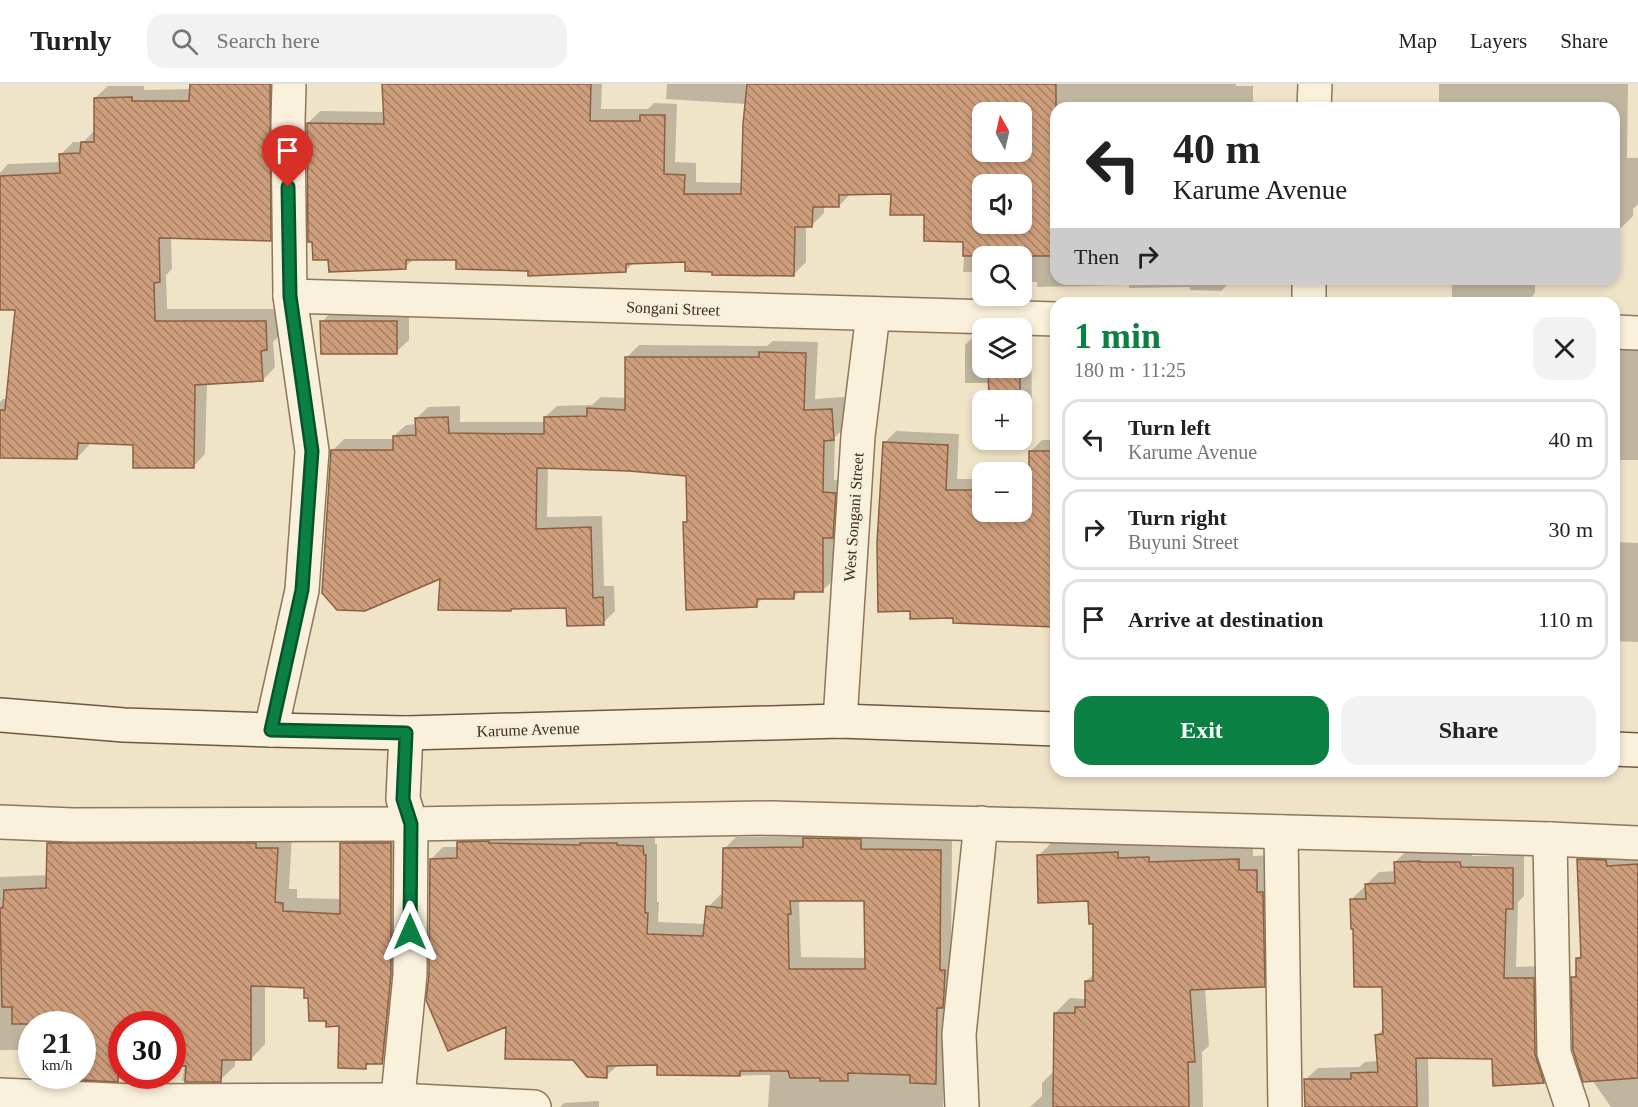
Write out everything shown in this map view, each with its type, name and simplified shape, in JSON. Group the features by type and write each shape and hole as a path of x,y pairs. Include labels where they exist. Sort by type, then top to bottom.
{"street":[{"path":"271,730 302,590 312,451 290,296 289,84"},
{"path":"1314,102 1315,84"},
{"name":"Songani Street","path":"290,296 1050,319"},
{"name":"West Songani Street","path":"840,721 858,436 873,314"},
{"path":"1620,332 1638,333"},
{"name":"Karume Avenue","path":"0,715 124,724 271,730 406,746 840,721 1050,729"},
{"path":"397,1103 410,975 406,746"},
{"path":"1620,749 1638,750"},
{"path":"0,822 73,825 407,811 981,823 1638,843"},
{"path":"962,1107 959,1034 981,823"},
{"path":"1281,832 1285,1107"},
{"path":"1550,839 1554,1053 1572,1107"},
{"path":"0,1095 134,1104 397,1103 534,1107"}],"building":[{"path":"190,84 270,84 271,241 159,238 160,282 154,283 155,321 266,321 267,350 261,351 263,381 195,385 194,468 133,468 133,445 78,443 77,459 0,458 0,410 5,410 15,310 0,310 0,176 60,173 59,154 80,153 81,142 94,142 94,98 132,97 132,101 189,101"},
{"path":"382,84 591,84 590,121 640,121 640,115 665,115 664,174 685,175 684,194 741,194 743,124 747,84 1056,84 1056,102 1050,102 1050,256 1032,256 1032,246 972,246 972,256 963,256 963,242 924,241 924,215 890,215 891,194 839,195 839,207 813,207 812,227 795,227 794,276 712,275 712,272 685,271 685,262 626,264 626,272 528,276 528,271 456,269 456,260 406,260 406,269 329,272 328,260 313,260 312,242 308,242 307,123 384,124"},
{"path":"320,321 397,321 397,354 321,354"},
{"path":"759,352 806,353 804,410 832,409 834,440 824,441 823,492 836,493 833,538 823,538 823,592 794,592 794,599 757,599 757,607 686,610 683,522 687,522 686,476 629,471 537,468 536,529 591,527 593,598 603,597 604,625 567,626 566,608 511,609 511,611 438,610 440,579 365,611 337,610 322,593 331,450 393,450 393,436 416,435 415,418 448,417 449,433 544,434 544,417 587,416 587,408 625,410 625,357 759,357"},
{"path":"988,378 1020,378 1020,390 989,390"},
{"path":"883,442 948,445 946,490 972,490 972,522 1032,522 1032,462 1029,462 1029,451 1050,451 1050,627 953,623 953,618 910,619 910,611 878,612 877,543"},
{"path":"803,838 861,839 861,849 941,850 940,970 945,970 943,1008 937,1008 936,1084 910,1083 910,1075 848,1073 848,1081 820,1081 820,1078 790,1078 788,1071 740,1071 740,1076 657,1075 657,1065 607,1066 607,1078 587,1077 573,1060 505,1059 506,1027 448,1051 426,1000 429,975 430,859 457,858 457,842 580,845 580,843 617,843 617,845 643,846 644,855 646,855 647,934 703,936 706,906 722,908 723,848 803,847","holes":["790,901 864,901 865,969 789,969 788,914 791,914"]},
{"path":"47,843 256,843 256,848 278,848 275,902 283,903 283,911 340,914 340,843 391,843 391,974 382,1064 366,1064 366,1069 338,1068 339,1026 326,1027 326,1021 309,1021 308,998 304,998 304,988 251,986 251,1060 222,1060 221,1082 186,1082 186,1011 108,1011 108,1081 96,1081 96,1011 18,1011 18,1024 12,1024 12,1007 2,1007 0,908 3,908 4,890 46,888"},
{"path":"1118,852 1118,858 1149,857 1149,862 1239,859 1239,870 1257,870 1257,892 1263,892 1265,987 1190,990 1195,1062 1188,1062 1189,1107 1053,1107 1054,1013 1075,1013 1075,1007 1085,1007 1085,981 1093,981 1093,924 1089,924 1088,901 1038,903 1037,855"},
{"path":"1577,859 1606,860 1607,866 1638,864 1638,1078 1583,1082 1573,1050 1571,977 1576,977 1576,958 1581,958"},
{"path":"1394,862 1460,862 1461,867 1513,868 1513,909 1506,909 1504,978 1534,978 1535,1054 1544,1083 1493,1086 1492,1059 1416,1058 1417,1107 1305,1107 1304,1079 1351,1079 1351,1073 1378,1072 1375,1035 1383,1034 1382,987 1354,987 1350,899 1366,899 1365,884 1395,883"}],"route":[{"path":"288,187 290,296 312,451 302,590 271,730 406,733 403,799 411,824 410,932"}]}
